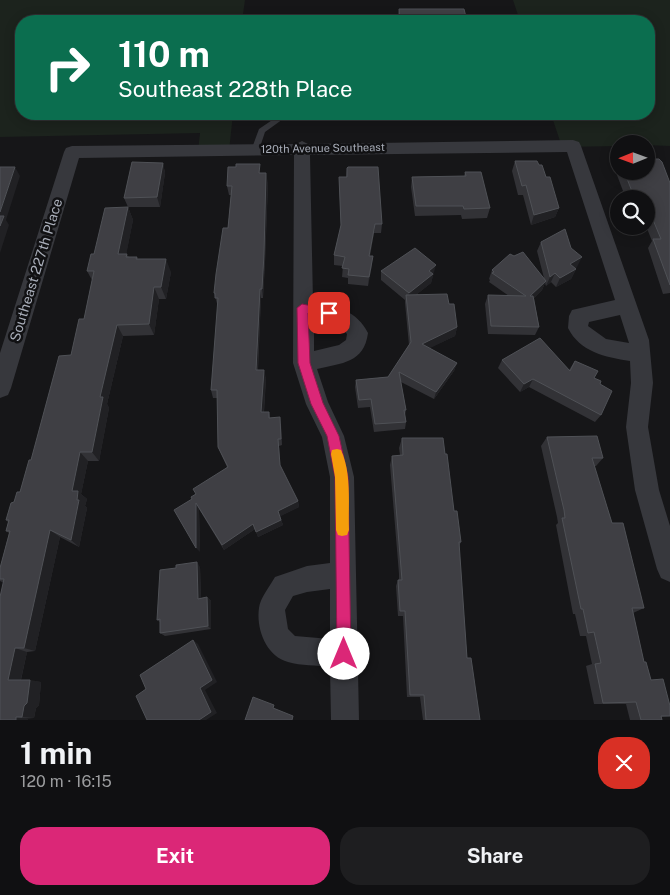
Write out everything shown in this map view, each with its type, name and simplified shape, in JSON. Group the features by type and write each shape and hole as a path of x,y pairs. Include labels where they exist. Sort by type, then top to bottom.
{"street":[{"name":"120th Avenue Southeast","path":"72,152 302,147 573,146"},
{"path":"573,146 639,340 642,383 637,426 647,490 670,566"},
{"path":"302,147 304,363 317,404 333,436 342,477 345,720"},
{"name":"Southeast 227th Place","path":"0,388 72,152"},
{"path":"627,306 579,316 578,328 588,340 606,348 640,354"},
{"path":"302,308 342,316 352,322 358,333 356,345 345,352 304,363"},
{"path":"343,575 307,580 284,586 272,608 275,636 289,649 344,654"}],"lane":[{"path":"256,148 262,131 278,120"}],"shaded area":[{"path":"0,0 245,0 243,15 15,15 15,120 232,120 229,151 198,151 200,133 0,137"},
{"path":"513,0 670,0 670,146 655,145 655,135 610,135 610,146 562,147 553,120 655,120 655,15 518,15"}],"building":[{"path":"399,9 464,9 466,15 400,15"},
{"path":"655,159 659,159 670,183 670,285 653,239 661,239 655,225 655,190 631,190 628,180 655,180"},
{"path":"515,161 537,161 539,165 542,165 546,177 550,177 559,208 534,215 526,185 522,186"},
{"path":"132,162 163,163 157,197 124,198"},
{"path":"236,164 260,164 259,173 266,173 264,254 262,289 260,289 256,370 264,370 261,412 269,412 269,418 280,417 281,439 278,439 280,465 298,501 278,511 281,520 256,532 253,524 222,545 196,503 196,548 174,510 192,499 191,497 196,494 193,489 228,467 218,447 217,390 211,390 218,298 215,298 214,293 216,274 223,228 228,228 232,186 227,186 228,167 236,167"},
{"path":"0,167 15,167 0,212"},
{"path":"348,167 378,167 382,224 375,224 369,256 373,256 369,277 348,275 349,269 342,268 345,257 334,255 341,225 339,177 347,177"},
{"path":"465,172 481,172 490,208 464,209 463,206 416,206 412,177 466,176"},
{"path":"128,207 118,254 127,254 126,257 137,257 136,259 166,259 161,287 154,287 149,324 117,325 100,397 103,397 92,452 80,452 72,491 78,491 77,500 79,500 71,540 50,530 24,648 15,648 8,680 30,680 27,703 24,706 22,717 16,717 16,720 0,720 0,597 4,579 0,579 0,568 10,531 6,531 9,520 6,520 11,503 14,502 17,492 20,492 29,460 31,460 59,356 71,355 79,319 84,319 94,271 87,271 91,254 94,254 105,208"},
{"path":"0,216 4,216 0,226"},
{"path":"565,229 571,248 582,257 570,264 576,269 560,278 555,273 550,277 541,242"},
{"path":"415,248 436,265 429,271 433,274 409,293 381,271"},
{"path":"523,252 546,281 530,296 533,296 539,327 491,326 488,295 526,296 492,273 494,272 492,270 510,254 514,256"},
{"path":"447,294 449,304 454,304 457,327 422,344 457,363 436,392 399,372 406,410 404,410 406,422 375,424 371,399 359,400 356,380 388,377 411,342 406,295"},
{"path":"540,338 570,371 575,361 598,371 594,378 601,381 600,384 612,391 601,415 533,379 524,384 502,360"},
{"path":"597,436 603,458 592,458 612,523 623,523 644,608 632,608 644,662 646,662 651,680 663,679 670,706 670,716 661,716 662,720 641,720 636,702 603,703 595,664 601,663 594,632 588,633 583,609 581,609 562,518 565,518 564,510 547,437"},
{"path":"402,438 443,438 445,454 447,454 454,511 457,511 461,542 459,542 467,658 471,658 480,720 426,720 424,695 410,695 405,611 400,611 398,580 402,580 392,456 403,455"},
{"path":"197,562 198,599 207,597 208,626 160,633 160,619 157,620 160,570 176,568 176,565"},
{"path":"193,640 212,680 200,688 211,712 199,720 147,720 136,696 146,689 140,675"},
{"path":"253,697 274,705 273,708 293,716 292,720 245,720"}],"slow traffic":[{"path":"337,454 342,477 342,530"}],"route":[{"path":"329,313 302,308 302,332 304,363 317,404 333,436 342,477 344,654"}]}
